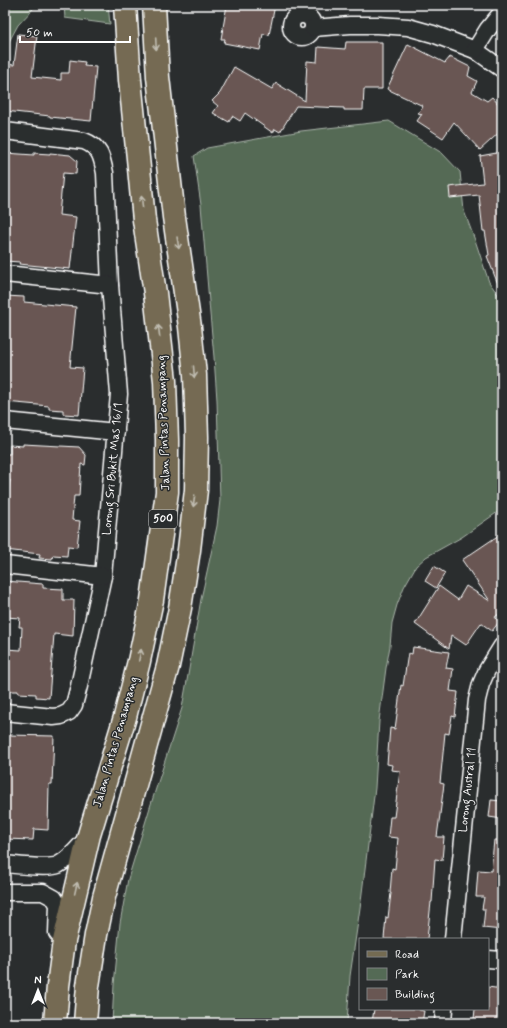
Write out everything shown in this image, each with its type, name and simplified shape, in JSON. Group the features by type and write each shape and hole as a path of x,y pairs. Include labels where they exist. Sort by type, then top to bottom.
{"main road":[{"name":"Jalan Pintas Penampang","path":"55,1023 64,940 89,835 125,717 139,661 152,600 167,492 165,381 155,292 144,220 130,80 125,5"},
{"name":"500","path":"85,1023 88,986 104,897 168,666 189,550 196,490 197,437 195,375 189,319 174,217 158,77 154,5"}],"street":[{"path":"297,10 310,18 313,28 378,24 408,27 433,34 474,50 502,69"},
{"path":"474,50 502,12"},
{"name":"Lorong Sri Bukit Mas 16/1","path":"5,131 84,141 92,144 101,156 104,174 110,285 119,394 103,576 74,705 69,712 61,716 53,717 5,712"},
{"path":"5,274 110,285"},
{"path":"5,421 116,432"},
{"path":"5,565 103,576"},
{"name":"Lorong Austral 11","path":"453,938 477,700 481,684 487,670 502,646"},
{"path":"5,864 53,866 64,861 75,853 89,835"},
{"path":"36,866 37,893"},
{"path":"5,892 43,892 54,898 58,904 57,933 64,940"},
{"path":"489,959 502,960"},
{"path":"443,1023 444,1010"}],"green space":[{"path":"5,5 34,5 33,9 18,25 5,49"},
{"path":"64,5 108,5 110,24 65,18"},
{"path":"389,121 442,153 460,172 464,211 489,282 499,296 499,310 502,316 502,509 462,537 426,557 416,566 404,587 397,605 392,623 379,721 375,788 350,976 347,1023 112,1023 120,923 128,879 182,708 201,599 217,526 220,500 214,357 201,205 194,156 207,148 301,131"}],"building":[{"path":"227,5 275,5 269,35 263,34 260,50 224,43 225,39 221,39"},
{"path":"18,34 37,36 32,77 61,80 61,73 69,73 70,60 85,62 84,66 96,67 91,121 5,111 5,64 14,65"},
{"path":"346,42 382,42 382,89 364,89 363,110 296,106 280,132 275,129 273,133 245,113 240,121 232,116 229,122 213,113 218,106 212,101 220,93 234,67 272,89 276,83 305,101 307,61 317,62 318,47 345,49"},
{"path":"408,44 445,63 450,57 470,67 468,76 477,81 472,92 487,101 492,97 502,108 502,130 480,150 454,122 443,138 417,121 422,114 418,113 423,106 387,89"},
{"path":"502,152 501,292 487,256 489,255 485,231 483,231 479,195 450,198 449,187 483,183 480,156"},
{"path":"5,153 34,155 34,153 50,153 70,155 77,161 76,174 63,173 59,215 76,217 70,269 19,264 20,262 5,261"},
{"path":"5,296 24,297 24,302 76,307 70,367 83,368 79,415 63,414 63,410 49,409 49,406 5,402"},
{"path":"23,444 79,447 86,455 85,465 81,464 79,496 74,496 72,520 80,521 77,547 68,546 67,556 53,555 52,559 39,558 40,554 5,550 5,507 10,480 5,480 5,454 10,454 10,445 23,446"},
{"path":"502,533 502,618 499,614 495,617 499,622 492,631 481,623 466,645 451,635 449,649 415,624 439,586 458,600 466,586 490,601 462,560"},
{"path":"434,566 445,573 436,588 425,581"},
{"path":"5,581 43,584 43,588 63,589 63,600 74,600 73,636 54,634 49,698 36,697 36,694 18,693 18,691 5,691 5,649 21,650 22,627 19,627 20,618 5,617"},
{"path":"413,647 449,652 446,668 453,669 450,691 458,692 455,717 452,716 449,734 445,733 440,783 444,784 437,837 444,837 442,860 435,859 432,902 427,938 384,938 386,917 388,918 391,893 392,868 395,869 398,838 388,837 390,817 394,817 400,771 391,770 392,765 387,764 390,728 395,729 401,685 403,686 408,653 412,654"},
{"path":"7,735 54,736 52,784 49,784 48,830 34,829 33,840 5,839 5,743 7,743"},
{"path":"491,800 502,801 502,819 489,817"},
{"path":"494,840 502,840 502,930 483,928 485,909 482,909 484,897 476,897 478,870 491,871"},
{"path":"489,987 502,989 502,1023 478,1023 478,1020 474,1019 475,1010 489,1010"},
{"path":"374,1010 424,1011 422,1023 372,1023"}]}
